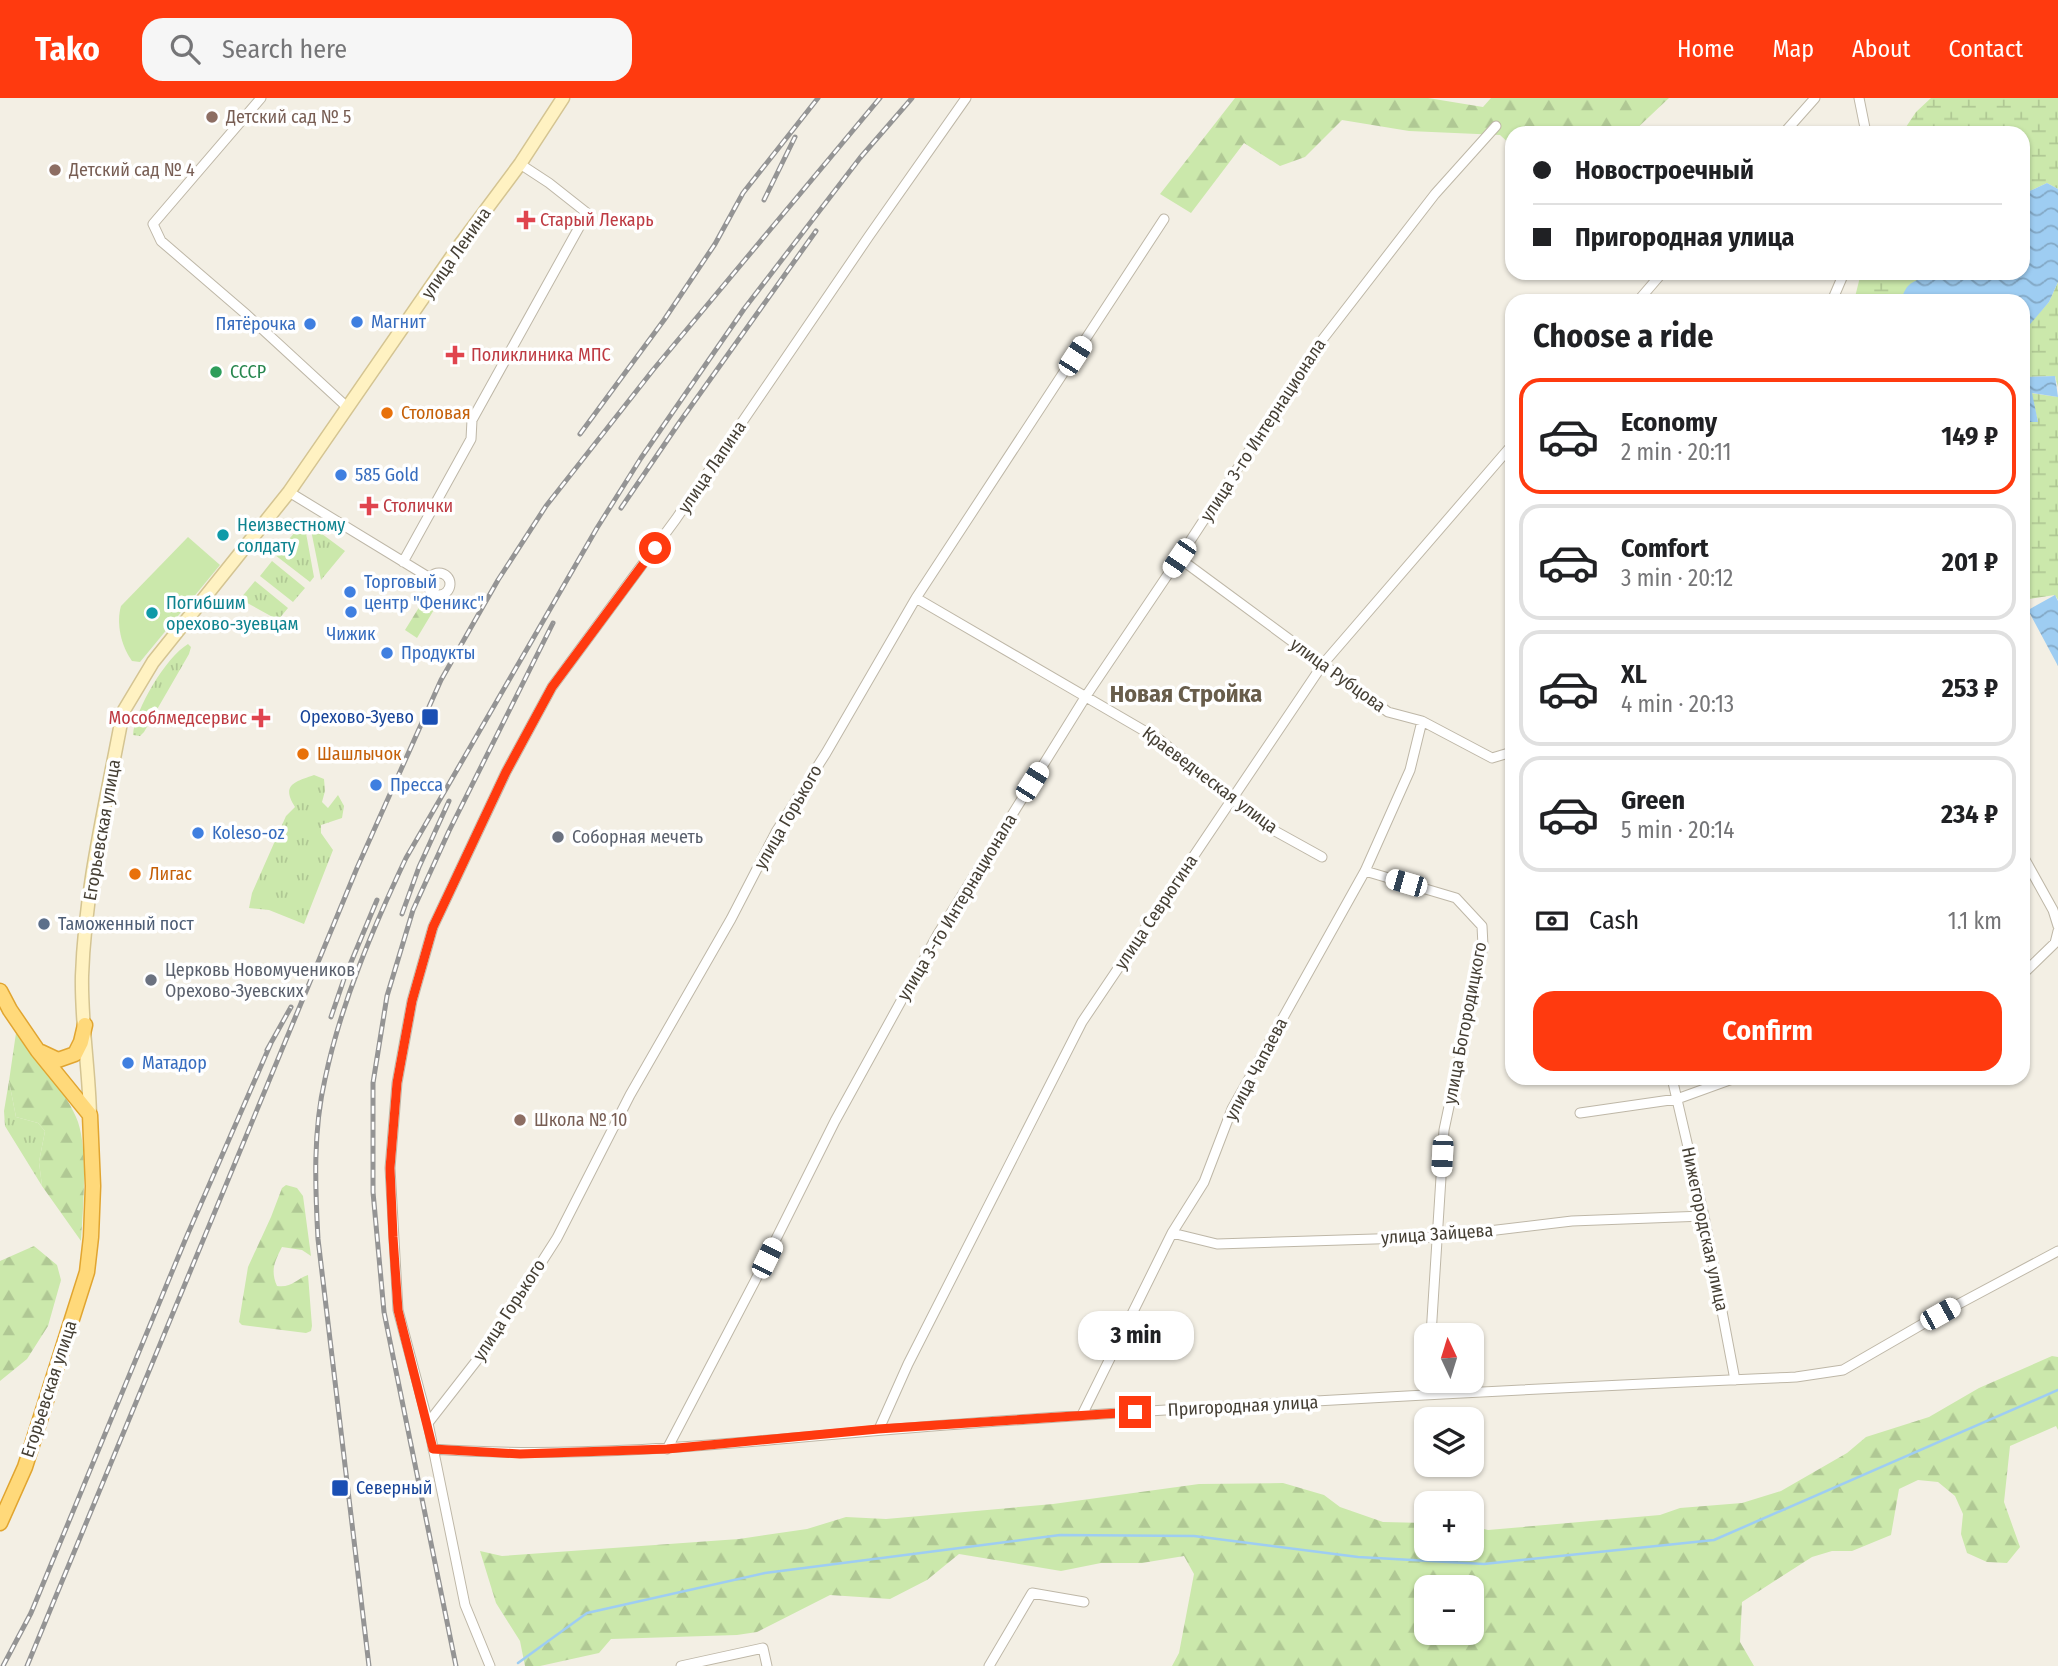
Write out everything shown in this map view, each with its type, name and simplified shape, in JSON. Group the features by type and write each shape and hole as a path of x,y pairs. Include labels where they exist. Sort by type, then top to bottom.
{"highway":[{"path":"0,992 9,1010 38,1051 90,1115"},
{"path":"38,1051 58,1060 75,1054 82,1042 85,1024"},
{"name":"Егорьевская улица","path":"0,1523 24,1467 87,1272 93,1186 90,1115"}],"main road":[{"name":"улица Ленина","path":"347,407 459,246 520,164 563,98"},
{"name":"Егорьевская улица","path":"90,1115 82,978 86,926 100,832 123,712 153,662 289,492 347,407"}],"street":[{"path":"261,98 153,224 160,241 247,315 347,407"},
{"name":"улица Лапина","path":"490,1666 465,1605 428,1423 398,1310 390,1168 397,1083 412,1001 433,927 506,772 552,687 676,519 966,98"},
{"path":"1790,126 1815,98"},
{"path":"1859,98 1865,126"},
{"name":"улица 3-го Интернационала","path":"667,1449 835,1121 938,934 1086,696 1319,344 1435,194 1496,127"},
{"path":"403,562 471,439 472,420 587,213 520,164"},
{"name":"улица Горького","path":"428,1423 488,1346 557,1238 629,1095 731,919 776,832 826,753 916,598 1164,219"},
{"path":"1644,294 1656,280"},
{"name":"улица Севрюгина","path":"878,1429 908,1364 1082,1022 1323,664 1505,453"},
{"path":"289,492 429,578"},
{"name":"улица Рубцова","path":"1179,558 1388,712 1422,721 1492,758 1505,754"},
{"name":"Краеведческая улица","path":"916,598 1160,740 1275,831 1322,857"},
{"name":"улица Чапаева","path":"1082,1415 1172,1233 1204,1182 1232,1109 1365,870 1410,770 1422,721"},
{"path":"2030,869 2053,910 2058,926"},
{"name":"улица Богородицкого","path":"1365,870 1455,898 1482,926 1483,946 1444,1130 1432,1323"},
{"path":"2030,967 2055,943 2058,931"},
{"name":"Нижегородская улица","path":"1674,1085 1704,1216 1735,1380"},
{"path":"1580,1113 1677,1099 1716,1085"},
{"name":"улица Зайцева","path":"1172,1233 1217,1244 1438,1237 1572,1221 1704,1216"},
{"name":"Пригородная улица","path":"433,1449 520,1454 667,1449 878,1429 1082,1415 1796,1377 1843,1370 2058,1251"},
{"path":"989,1666 1032,1593 1084,1602"},
{"path":"681,1666 763,1648 767,1666"}],"green space":[{"path":"1235,98 1428,98 1483,107 1491,98 1669,98 1639,126 1505,126 1505,140 1500,135 1409,131 1342,120 1305,157 1280,166 1244,143 1191,213 1160,194"},
{"path":"1931,98 2058,98 2058,189 2047,183 2030,191 2030,126 1907,126 1916,112"},
{"path":"1859,280 1919,280 1904,294 1856,294"},
{"path":"2058,282 2058,387 2055,376 2030,377 2030,323 2049,302"},
{"path":"2031,393 2058,397 2058,600 2055,595 2030,599 2030,422 2038,422"},
{"path":"304,522 314,577 310,582 275,555"},
{"path":"310,525 345,551 321,580"},
{"path":"188,537 220,565 140,662 132,661 120,634 121,606"},
{"path":"272,561 305,588 293,602 260,576"},
{"path":"255,581 288,608 278,620 240,599"},
{"path":"426,596 438,603 417,638 405,630"},
{"path":"188,644 191,647 189,654 144,732 140,736 133,735 145,698 170,660"},
{"path":"314,775 324,779 322,802 328,808 338,795 344,806 342,818 321,825 321,833 333,850 304,924 269,910 249,908 252,893 286,816 295,807 289,794 290,789 296,782"},
{"path":"16,1033 59,1088 78,1122 84,1164 81,1241 42,1186 39,1162 45,1131 38,1123 16,1117 9,1081"},
{"path":"9,1081 16,1117 38,1123 45,1131 39,1162 42,1186 5,1126 4,1111"},
{"path":"286,1185 297,1188 303,1196 311,1256 302,1250 282,1247 275,1261 274,1275 277,1286 282,1286 308,1275 312,1326 311,1331 306,1333 242,1325 239,1322 248,1267 282,1188"},
{"path":"34,1246 57,1265 61,1280 48,1326 27,1359 0,1381 0,1261"},
{"path":"2052,1356 2058,1357 2058,1430 2056,1426 2010,1446 2004,1502 2020,1547 2007,1563 1987,1562 1967,1553 1961,1534 1963,1514 1955,1496 1938,1482 1918,1480 1899,1489 1891,1535 1852,1551 1832,1551 1812,1557 1742,1602 1740,1642 1754,1666 1172,1666 1179,1653 1194,1574 1184,1556 1142,1563 1101,1563 1061,1571 959,1554 927,1580 890,1599 830,1595 757,1632 611,1639 599,1653 540,1666 525,1666 520,1641 496,1603 480,1551 502,1556 739,1539 807,1529 846,1517 886,1519 1053,1504 1199,1484 1283,1483 1324,1495 1340,1507 1383,1522 1414,1523 1414,1561 1484,1561 1484,1529 1660,1515 1680,1508 1742,1503 1781,1491 1847,1453 1866,1437 1929,1417 1979,1388"}],"water":[{"path":"2047,183 2058,189 2058,282 2049,302 2030,324 2030,294 1904,294 1908,286 1918,280 2030,280 2030,191"},
{"path":"2055,376 2058,397 2032,393 2038,422 2030,422 2030,377"},
{"path":"2055,595 2058,601 2058,666 2030,614 2030,609"}],"waterway":[{"path":"518,1663 587,1613 765,1573 1060,1535 1194,1536 1358,1557 1484,1564 1714,1540 2058,1390"}],"railway":[{"path":"580,434 664,320 715,244 743,193 818,98"},
{"path":"27,1666 357,868 441,680 498,580 546,506 653,370 880,98"},
{"path":"369,1666 318,1239 316,1199 321,1099 349,994 406,858 597,528 641,458 744,309 860,158 912,98"},
{"path":"764,200 795,137"},
{"path":"621,508 816,231"},
{"path":"456,1666 384,1312 373,1192 373,1083 387,996 413,910 449,831 553,623"},
{"path":"402,914 419,867 449,801"},
{"path":"331,1017 377,900"},
{"path":"267,1050 291,1007"},
{"path":"3,1666 31,1613 186,1238 271,1043"}],"place":[{"name":"Детский сад № 5","path":"212,117"},
{"name":"Детский сад № 4","path":"55,170"},
{"name":"Старый Лекарь","path":"526,220"},
{"name":"Магнит","path":"357,322"},
{"name":"Пятёрочка","path":"310,324"},
{"name":"Поликлиника МПС","path":"455,355"},
{"name":"СССР","path":"216,372"},
{"name":"Столовая","path":"387,413"},
{"name":"585 Gold","path":"341,475"},
{"name":"Столички","path":"369,506"},
{"name":"Неизвестному солдату","path":"223,535"},
{"name":"Торговый центр \"Феникс\"","path":"350,592"},
{"name":"Чижик","path":"351,612"},
{"name":"Погибшим орехово-зуевцам","path":"152,613"},
{"name":"Продукты","path":"387,653"},
{"name":"Орехово-Зуево","path":"430,717"},
{"name":"Мособлмедсервис","path":"261,718"},
{"name":"Шашлычок","path":"303,754"},
{"name":"Пресса","path":"376,785"},
{"name":"Koleso-oz","path":"198,833"},
{"name":"Соборная мечеть","path":"558,837"},
{"name":"Лигас","path":"135,874"},
{"name":"Таможенный пост","path":"44,924"},
{"name":"Церковь Новомучеников Орехово-Зуевских","path":"151,980"},
{"name":"Матадор","path":"128,1063"},
{"name":"Школа № 10","path":"520,1120"},
{"name":"Северный","path":"340,1488"}],"district":[{"name":"Новая Стройка","path":"1186,694"}],"route":[{"path":"655,548 552,687 506,772 433,927 412,1001 397,1083 390,1168 393,1237 398,1310 433,1449 520,1454 667,1449 878,1429 1135,1412"}]}
